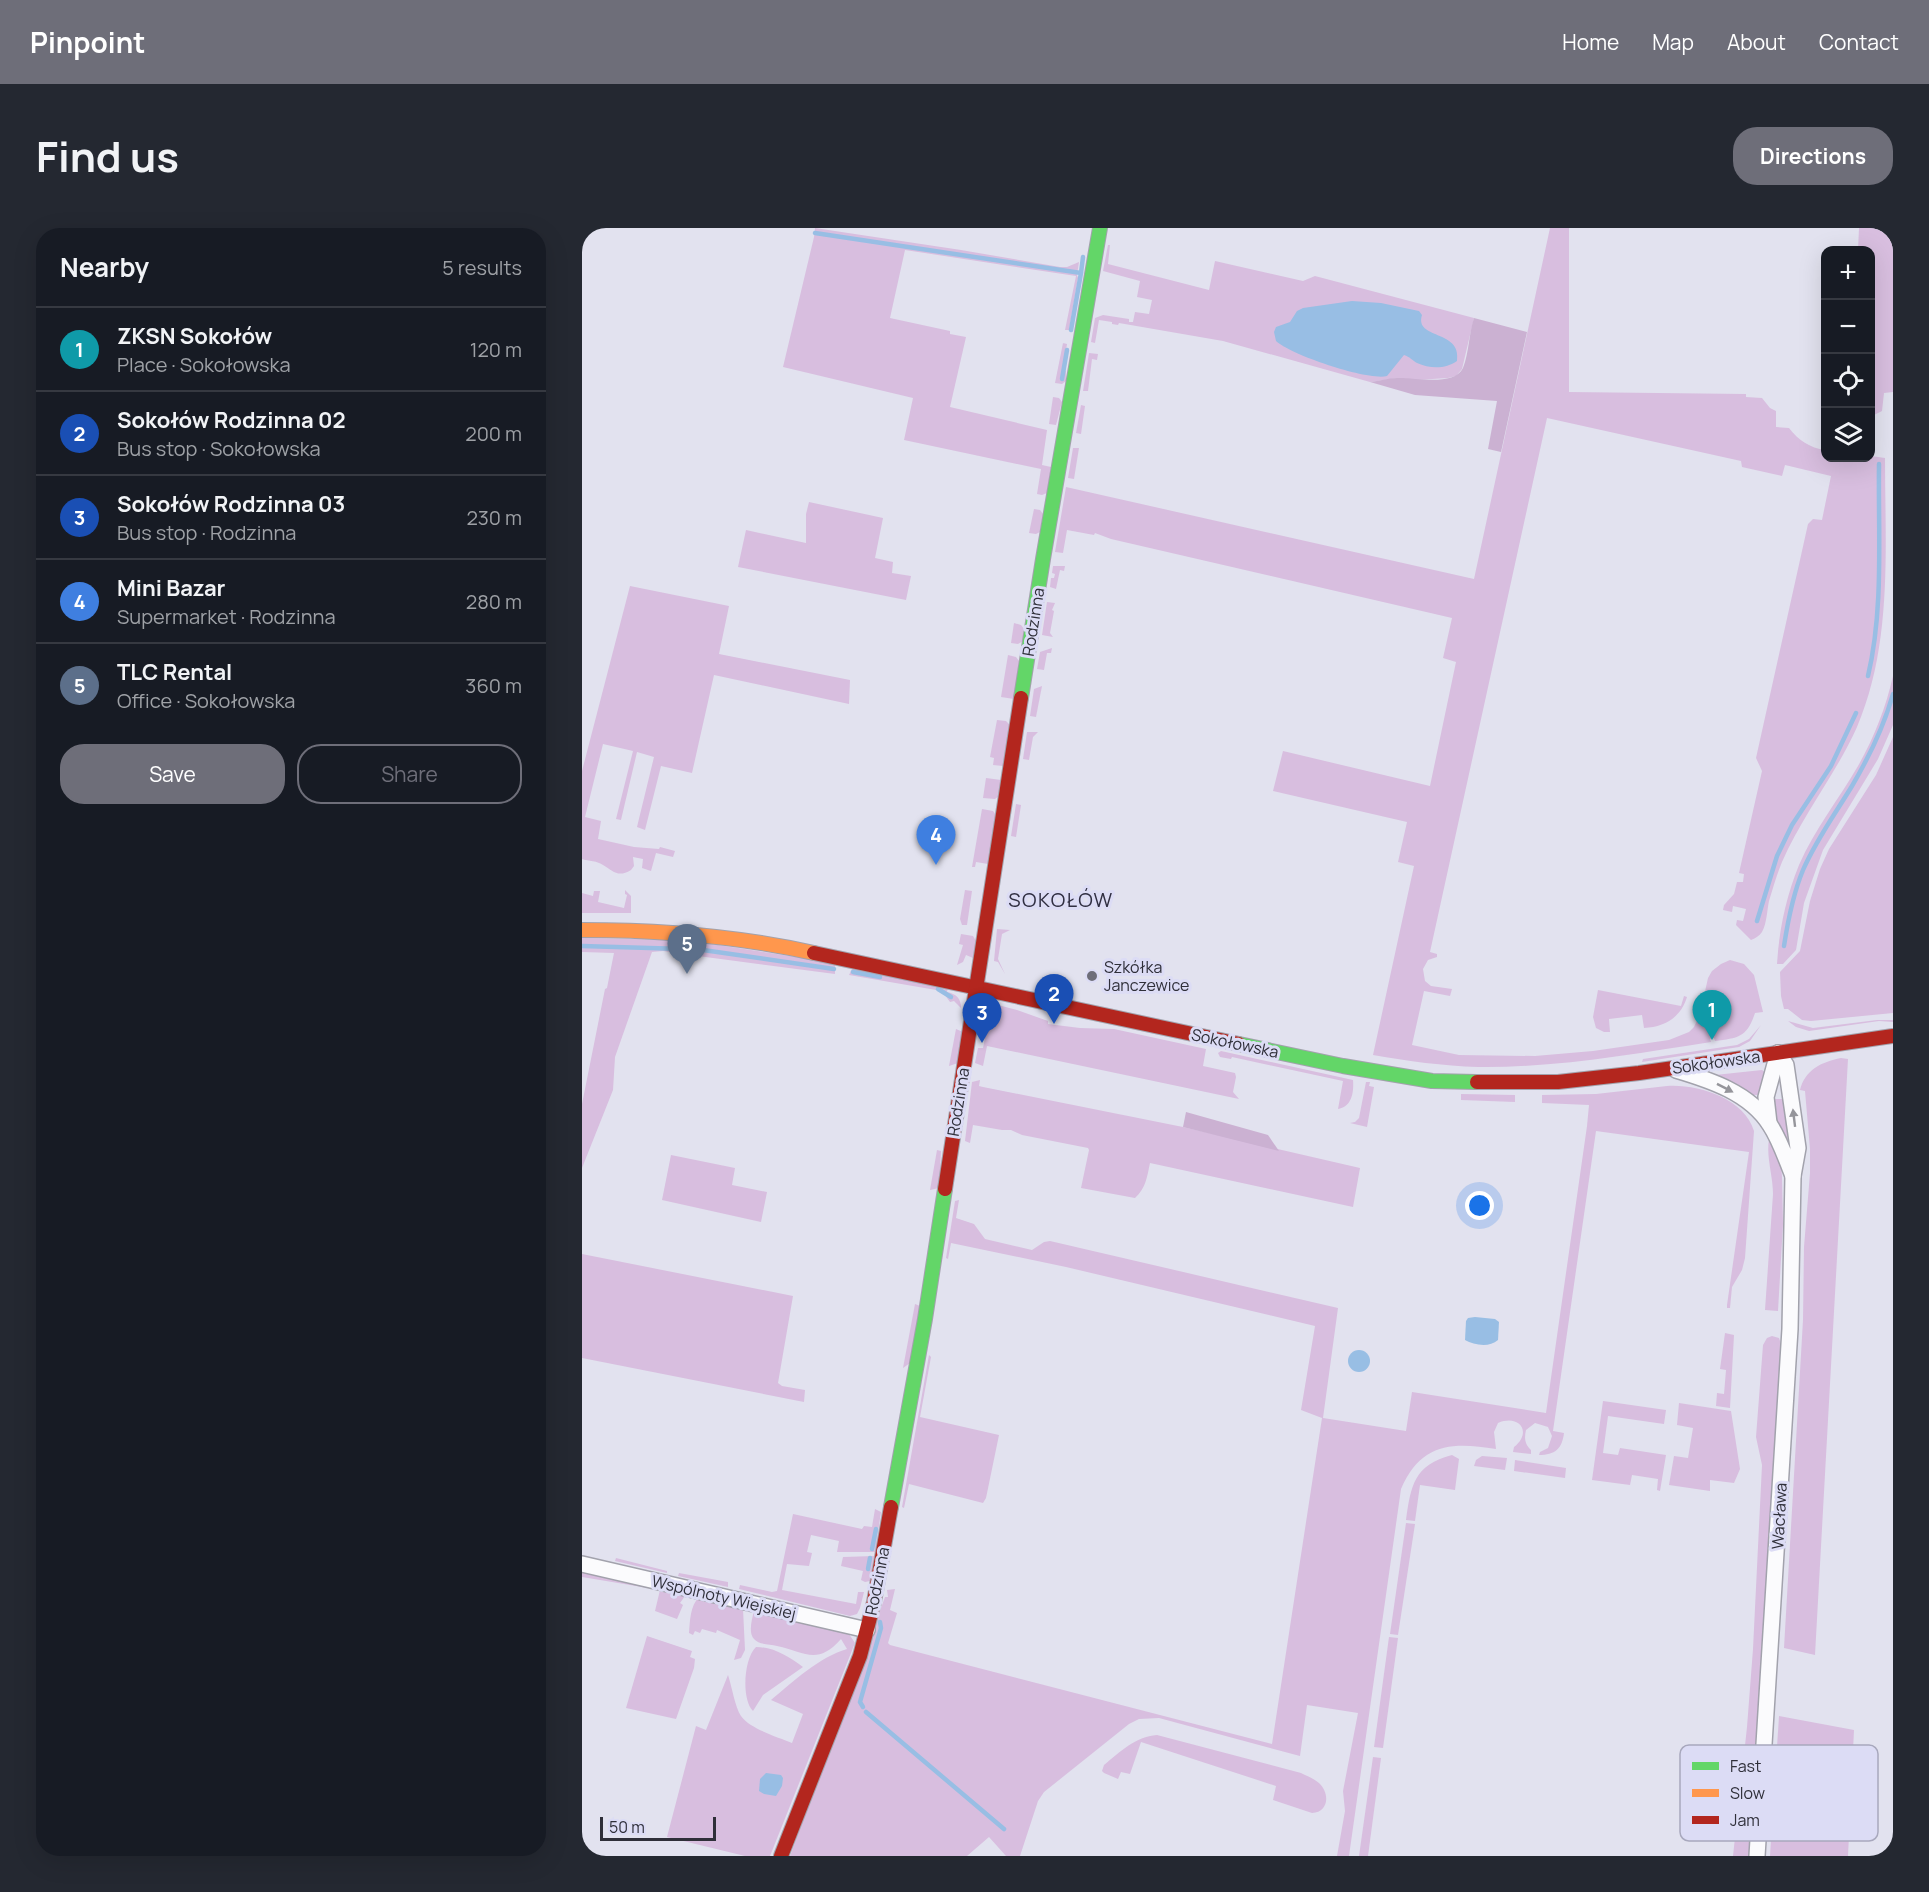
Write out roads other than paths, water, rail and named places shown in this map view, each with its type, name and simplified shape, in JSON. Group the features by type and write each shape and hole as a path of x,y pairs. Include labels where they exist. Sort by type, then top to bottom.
{"street":[{"name":"Rodzinna","path":"781,1856 855,1671 875,1595 925,1319 1043,559 1100,228"},
{"name":"Sokołowska","path":"582,930 672,933 755,942 866,962 1332,1064 1419,1079 1495,1083 1558,1082 1893,1036"},
{"name":"Wacława","path":"1778,1053 1766,1097 1770,1125 1793,1176"},
{"name":"Wacława","path":"1764,1745 1790,1329 1793,1176 1798,1148 1786,1065 1778,1053"},
{"name":"Wacława","path":"1670,1068 1728,1089 1754,1107 1770,1125"},
{"name":"Wspólnoty Wiejskiej","path":"582,1564 867,1630"},
{"name":"Wacława","path":"1757,1856 1758,1841"}],"water":[{"path":"1352,301 1381,303 1419,311 1422,315 1421,323 1425,328 1453,344 1457,351 1457,361 1448,366 1432,367 1417,363 1404,355 1387,376 1377,377 1347,371 1313,360 1276,341 1274,332 1276,327 1290,322 1297,311 1303,308"},
{"path":"1468,1318 1495,1319 1499,1322 1498,1340 1482,1345 1465,1340 1466,1321"},
{"path":"1355,1350 1363,1350 1370,1357 1370,1365 1363,1372 1355,1372 1348,1365 1348,1357"},
{"path":"766,1773 781,1775 783,1778 782,1786 776,1796 759,1791 760,1779"}],"waterway":[{"path":"815,233 1081,273 1071,330"},
{"path":"1081,273 1083,257"},
{"path":"1062,379 1067,350"},
{"path":"1868,676 1878,597 1879,464"},
{"path":"1784,946 1791,907 1803,870 1864,764 1881,730 1893,694"},
{"path":"1757,921 1777,856 1792,825 1831,766 1856,713"},
{"path":"582,946 683,949"},
{"path":"703,950 834,969"},
{"path":"853,972 880,977"},
{"path":"938,989 951,997"},
{"path":"872,1549 876,1529"},
{"path":"868,1569 870,1558"},
{"path":"863,1707 860,1702 881,1628 880,1622"},
{"path":"866,1712 1004,1829"}],"place":[{"name":"Mini Bazar","path":"936,865"},
{"name":"TLC Rental","path":"687,974"},
{"name":"Szkółka Janczewice","path":"1092,976"},
{"name":"Sokołów Rodzinna 02","path":"1054,1024"},
{"name":"ZKSN Sokołów","path":"1712,1040"},
{"name":"Sokołów Rodzinna 03","path":"982,1043"}],"district":[{"name":"SOKOŁÓW","path":"1061,900"}]}
